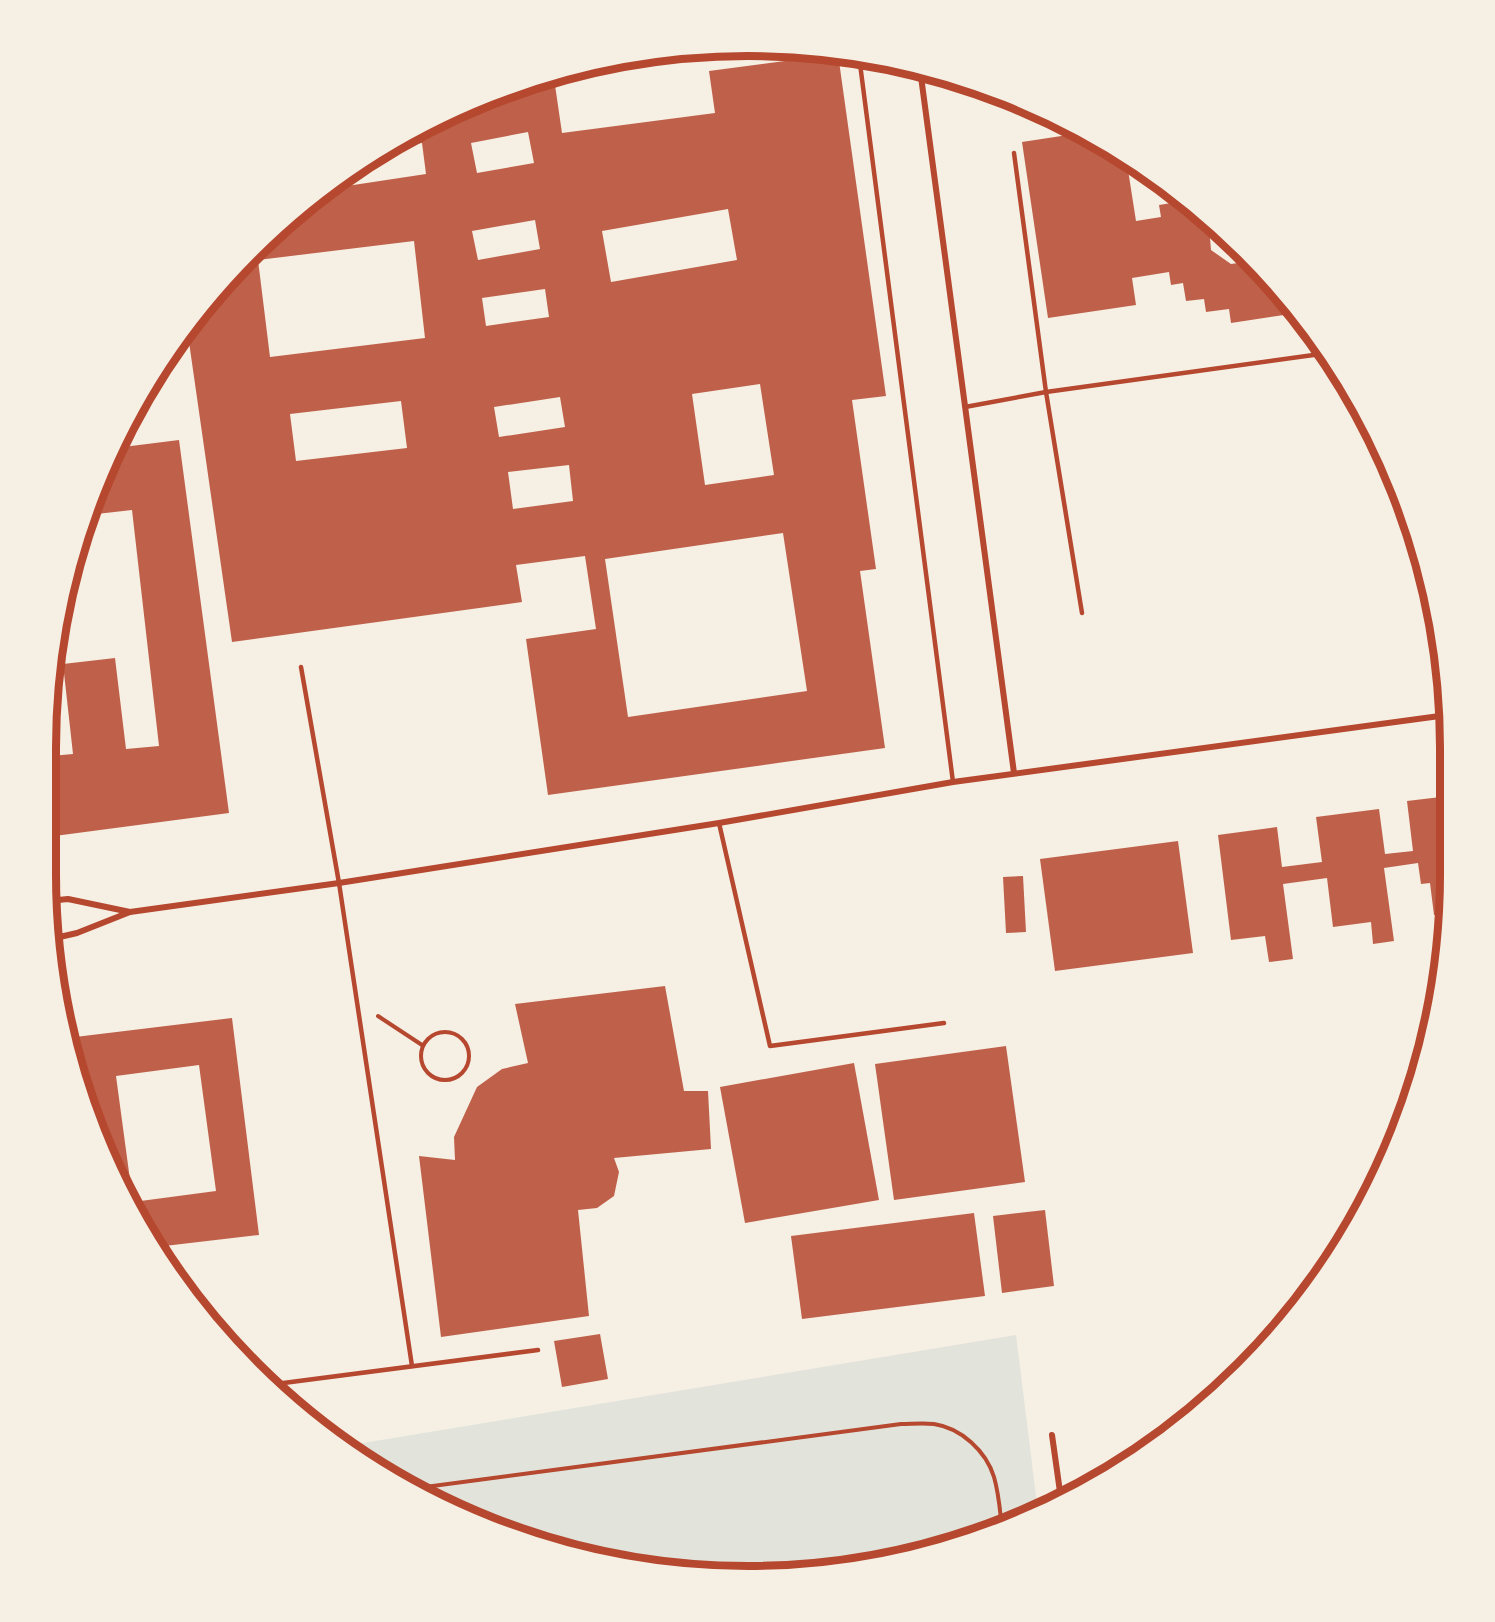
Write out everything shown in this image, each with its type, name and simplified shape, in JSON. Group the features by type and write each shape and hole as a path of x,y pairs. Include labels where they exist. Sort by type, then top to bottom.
{"street":[{"path":"921,78 1014,773"},
{"path":"59,937 77,933 130,912 339,883 719,823 953,782 1439,716"},
{"path":"57,900 68,899 130,912"},
{"path":"1052,1435 1060,1492"}],"lane":[{"path":"860,65 953,782"},
{"path":"1014,153 1046,392 1082,613"},
{"path":"965,407 1046,392 1317,355"},
{"path":"301,667 339,883 412,1366"},
{"path":"719,823 770,1046 944,1023"},
{"path":"279,1384 538,1350"}],"path":[{"path":"356,1000 422,1045"},
{"path":"439,1032 449,1032 460,1036 469,1056 467,1066 460,1075 450,1080 440,1080 429,1075 422,1067 420,1056 422,1045 429,1037 439,1032"},
{"path":"426,1487 901,1424 934,1424 958,1432 976,1447 993,1475 999,1497 1001,1518"}],"shaded area":[{"path":"1016,1335 1037,1503 970,1530 883,1553 838,1561 793,1565 702,1565 657,1561 612,1553 525,1530 441,1495 401,1474 355,1444"}],"building":[{"path":"806,58 839,61 886,396 852,400 876,569 860,571 885,748 548,795 526,639 596,629 585,556 516,565 522,602 232,642 189,339 227,291 258,258 291,227 342,187 426,174 422,143 408,145 483,108 525,92 555,85 562,133 715,113 709,71","holes":["528,132 534,163 477,173 471,143","728,209 737,260 611,282 602,231","535,220 540,249 478,260 472,231","414,241 425,338 270,357 258,260","545,289 549,317 486,326 482,298","760,384 774,475 705,485 692,394","560,397 565,427 499,437 494,407","401,401 407,448 296,461 290,414","569,465 573,501 513,509 508,472","783,533 807,691 628,717 605,559"]},
{"path":"1069,135 1128,169 1136,221 1161,217 1159,205 1174,203 1210,232 1211,250 1231,264 1241,263 1283,309 1284,315 1231,323 1229,309 1206,312 1204,299 1186,301 1183,283 1171,285 1169,272 1132,278 1136,305 1048,318 1022,142"},
{"path":"179,440 229,813 56,836 56,756 73,754 63,664 115,658 126,749 159,746 132,510 96,514 124,447"},
{"path":"1440,797 1438,915 1434,915 1430,883 1421,884 1418,863 1384,868 1394,941 1373,944 1371,922 1333,927 1327,878 1283,884 1293,959 1269,962 1265,936 1231,940 1218,835 1277,827 1282,867 1322,862 1316,817 1379,809 1385,854 1413,851 1407,801"},
{"path":"1178,841 1193,953 1055,971 1040,859"},
{"path":"1023,876 1026,932 1006,933 1003,877"},
{"path":"665,986 684,1091 708,1091 711,1149 614,1158 619,1172 614,1196 597,1208 578,1210 589,1316 441,1337 419,1156 455,1160 454,1137 477,1087 502,1069 528,1063 515,1004"},
{"path":"232,1018 259,1235 164,1246 138,1201 216,1191 199,1065 116,1076 131,1189 92,1097 75,1037"},
{"path":"1006,1046 1025,1182 894,1200 875,1064"},
{"path":"854,1063 879,1200 745,1223 720,1087"},
{"path":"1045,1210 1054,1286 1002,1293 993,1216"},
{"path":"974,1213 985,1296 802,1319 791,1236"},
{"path":"600,1334 608,1379 562,1387 554,1341"}]}
